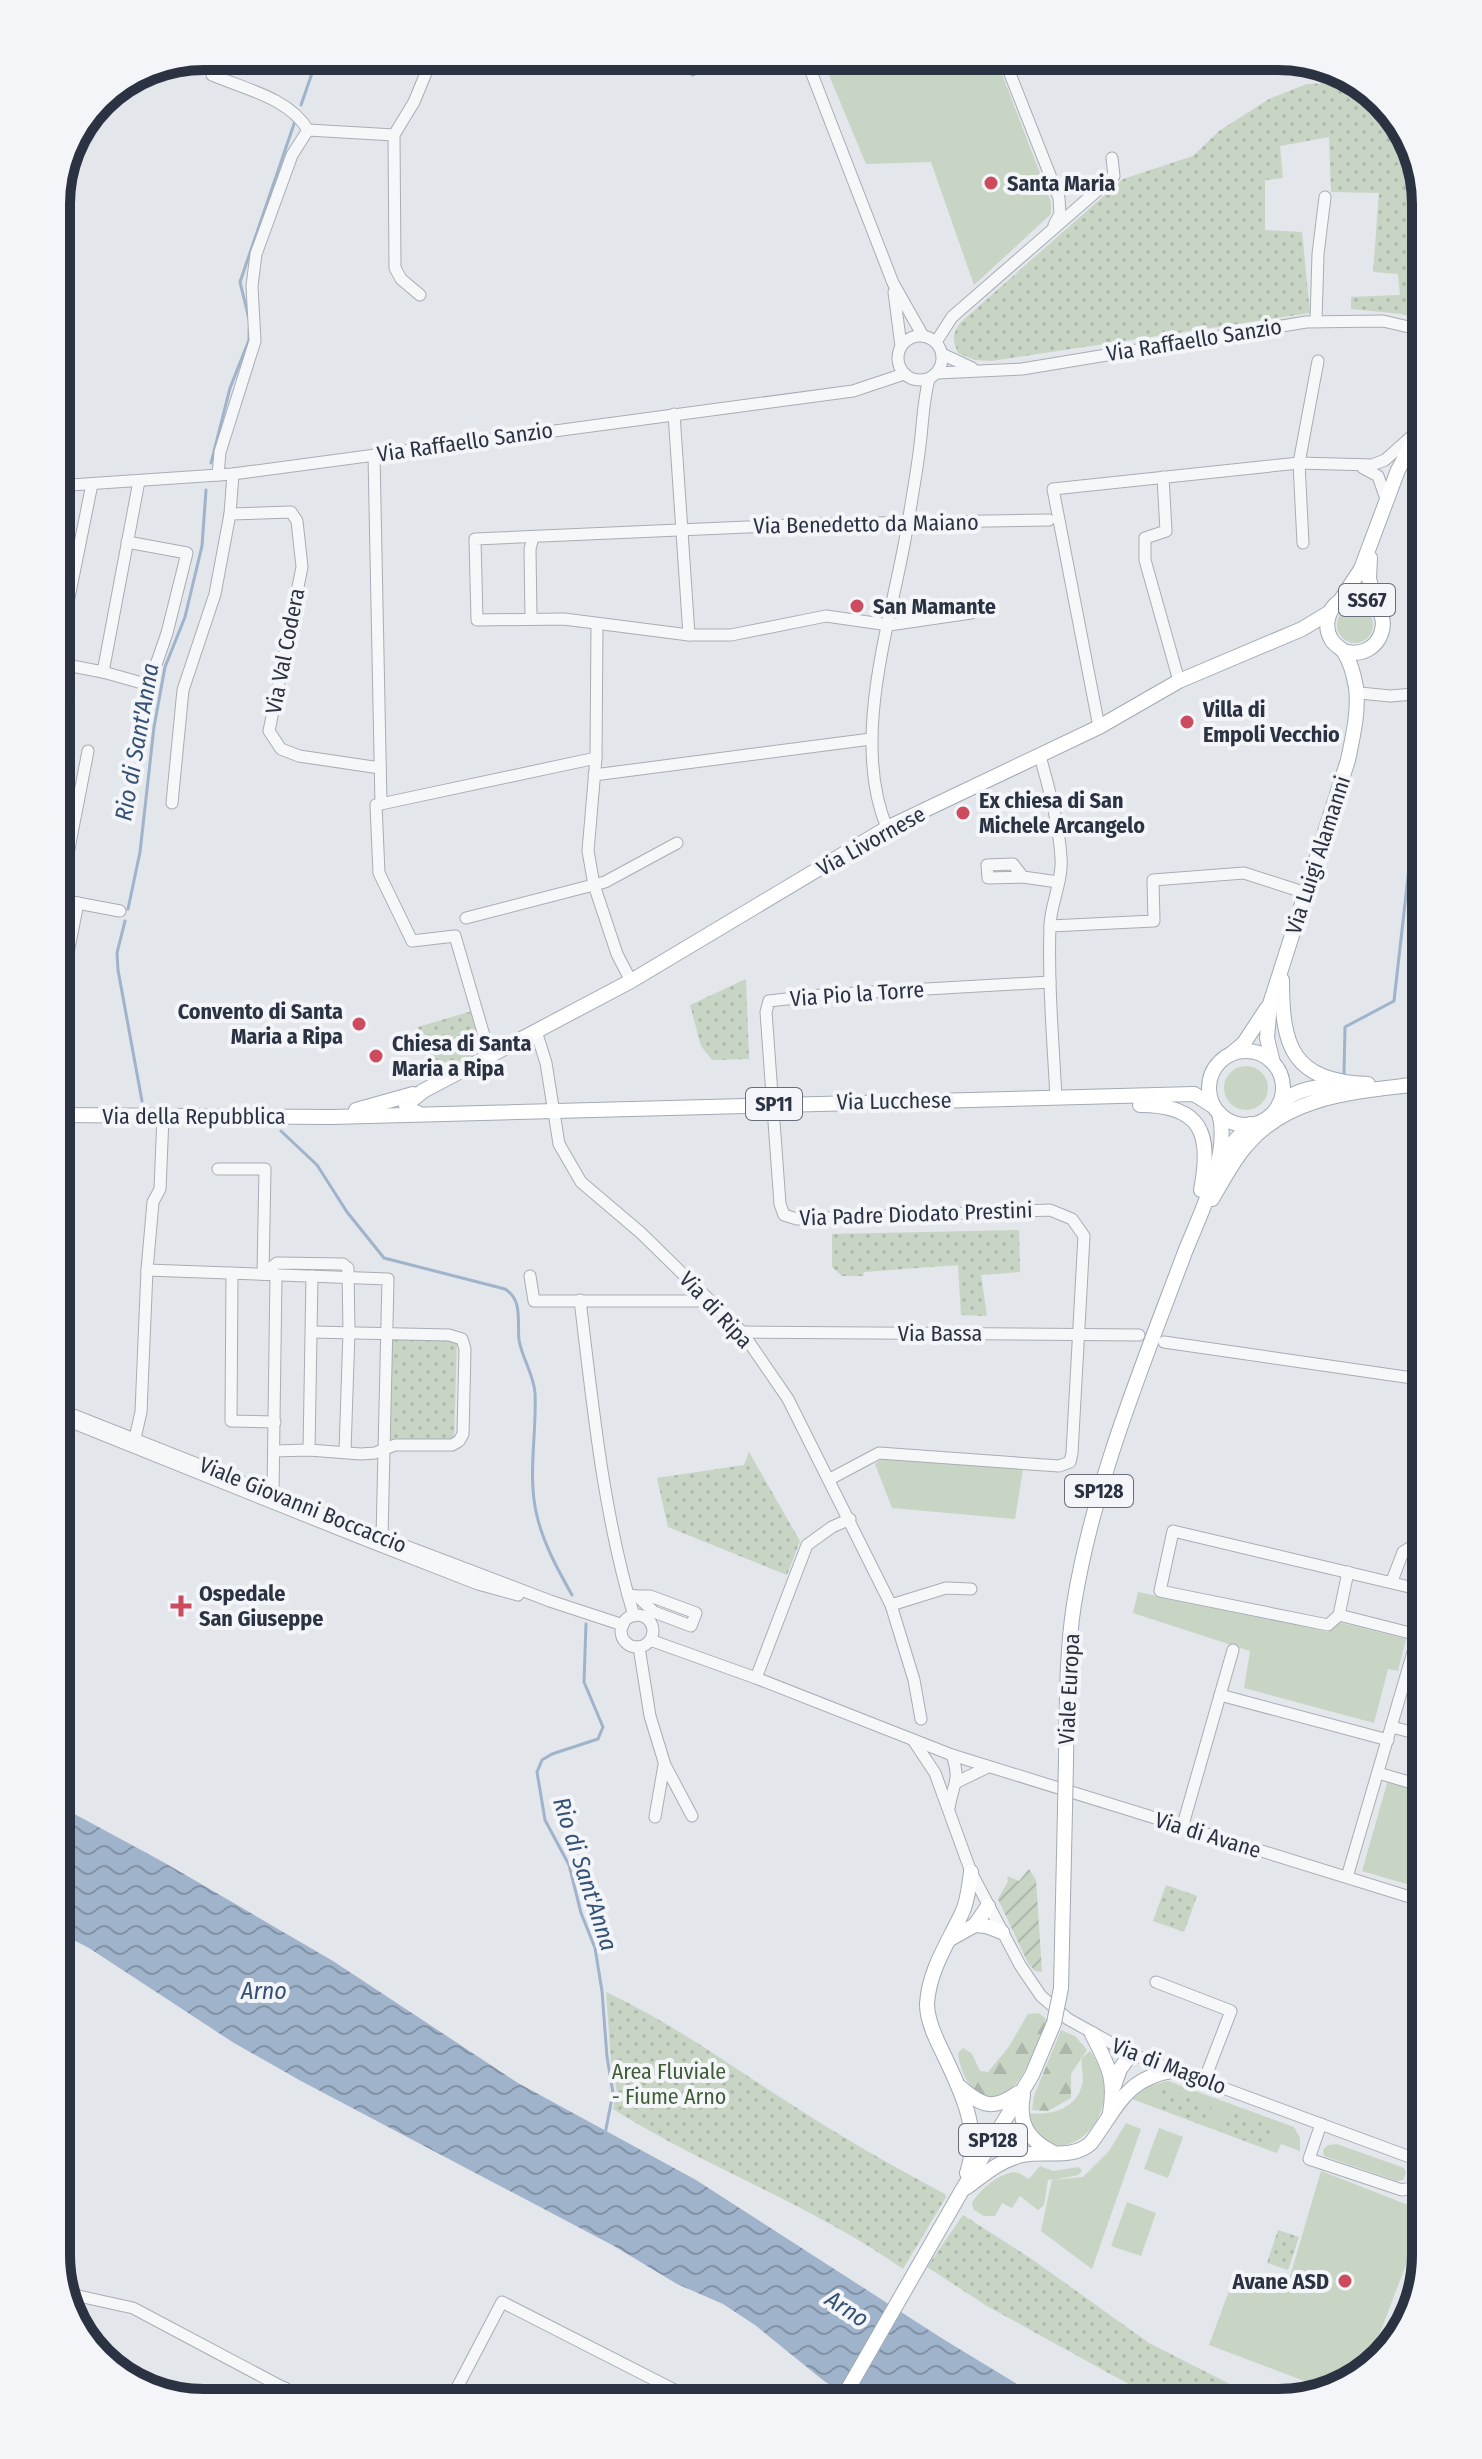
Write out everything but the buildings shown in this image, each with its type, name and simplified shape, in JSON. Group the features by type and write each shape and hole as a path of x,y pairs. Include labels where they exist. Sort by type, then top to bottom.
{"main road":[{"name":"Via Livornese","path":"332,1117 423,1091 631,981 887,828 1099,727 1179,681 1302,629 1335,606 1355,580 1398,470 1412,444"},
{"name":"Via Livornese","path":"1371,545 1369,579 1383,626 1382,635 1371,648"},
{"name":"SS67","path":"1371,648 1357,653 1343,651 1330,638 1327,620 1335,606 1356,597 1378,609"},
{"name":"Via Luigi Alamanni","path":"1276,1067 1267,1038 1270,1004 1348,760 1363,669 1371,648"},
{"name":"Via Luigi Alamanni","path":"1343,651 1358,699"},
{"path":"1282,968 1282,1021 1295,1056 1309,1068 1329,1077 1345,1082 1379,1085"},
{"name":"Via Luigi Alamanni","path":"1231,1054 1244,1043 1270,1004"},
{"path":"1216,1110 1209,1096 1215,1066 1240,1051 1258,1053 1300,1082 1325,1086 1412,1084"},
{"path":"1276,1067 1282,1082 1279,1104"},
{"name":"SP128","path":"1192,1234 1232,1165 1247,1144 1265,1127 1310,1102 1412,1085"},
{"path":"1250,1124 1267,1118 1294,1093 1325,1086"},
{"path":"422,1114 408,1109 406,1105 423,1091"},
{"name":"Via Lucchese","path":"332,1117 1194,1094 1204,1098 1233,1123 1250,1124"},
{"name":"SP128","path":"1056,1098 1117,1105 1164,1106 1181,1110 1190,1117 1206,1145 1205,1171 1192,1234"},
{"name":"Viale Europa","path":"958,2197 1025,2088 1054,2023 1061,1988 1069,1647 1074,1607 1090,1526 1133,1393 1215,1172 1223,1131 1216,1110"},
{"name":"Via della Repubblica","path":"70,1115 332,1117"},
{"name":"Viale Europa","path":"1215,1172 1232,1144 1250,1124"},
{"path":"958,2197 972,2160 972,2133 958,2086 934,2034 927,2006 933,1974 964,1911 971,1872"},
{"path":"964,1911 988,1906"},
{"path":"947,1941 975,1925 988,1906"},
{"path":"975,1925 1002,1932"},
{"path":"1092,2034 1114,2087"},
{"path":"1109,2115 1120,2069 1131,2054"},
{"path":"1130,2088 1133,2074 1131,2054"},
{"path":"958,2197 998,2163 1024,2155 1074,2152 1087,2146 1130,2088 1150,2075 1176,2070"},
{"path":"958,2086 976,2100 990,2105 1006,2101 1025,2088"},
{"path":"1025,2088 1020,2112 1023,2123 1032,2139 1052,2152"},
{"name":"SP128","path":"848,2389 958,2197"}],"street":[{"path":"420,295 401,279 395,268 394,135 414,102 427,70"},
{"path":"810,70 893,283 923,336"},
{"path":"1009,70 1059,198 1060,214 1052,229"},
{"path":"212,75 280,103 300,118 308,130"},
{"path":"308,130 394,135"},
{"path":"218,475 220,452 255,341 252,286 256,254 292,155 308,130"},
{"path":"936,342 952,317 1114,176 1112,158"},
{"path":"1316,321 1318,254 1325,197"},
{"path":"893,283 899,351 907,376 922,404"},
{"name":"Via Raffaello Sanzio","path":"933,376 1022,369 1316,321 1369,320 1412,327"},
{"path":"872,387 890,371 899,351 910,338 923,336 936,342 942,361 922,404 920,445 908,524 871,739 880,811 887,828"},
{"name":"Via Raffaello Sanzio","path":"942,354 980,372"},
{"path":"1303,543 1299,463 1318,361"},
{"path":"907,376 933,376"},
{"name":"Via Raffaello Sanzio","path":"70,485 233,474 853,391 907,376"},
{"path":"674,414 689,635"},
{"path":"1099,727 1053,489 1299,463 1359,467 1385,460 1412,434"},
{"path":"374,455 379,873 412,941 455,936 490,1056"},
{"path":"1359,467 1378,476 1386,499"},
{"path":"172,803 183,690 215,594 230,514 233,474"},
{"path":"1163,477 1166,531 1145,538 1145,560 1179,681"},
{"path":"103,672 139,481"},
{"path":"70,593 92,484"},
{"name":"Via Val Codera","path":"230,514 291,512 297,521 302,567 269,731 281,749 299,756 380,768"},
{"name":"Via Benedetto da Maiano","path":"531,619 477,620 475,539 815,524 1049,520"},
{"path":"533,537 530,549 531,619 564,619 689,635 731,635 826,616 889,625 971,613"},
{"path":"70,665 149,685 167,633 187,553 127,542"},
{"path":"597,624 596,758 588,851 594,885 617,954 631,981"},
{"path":"1358,699 1412,694"},
{"path":"594,775 871,739"},
{"path":"70,837 88,751"},
{"path":"1040,756 1058,830 1062,863 1050,926 1056,1098"},
{"path":"379,804 596,758"},
{"path":"466,918 605,882 677,843"},
{"path":"1050,926 1154,921 1153,880 1244,873 1306,893"},
{"path":"1023,877 1058,882"},
{"path":"70,901 120,911"},
{"path":"70,943 78,903"},
{"name":"Via Pio la Torre","path":"784,1215 780,1204 766,1012 769,1001 821,995 1050,982"},
{"name":"Via di Ripa","path":"536,1031 546,1063 559,1144 581,1182 641,1233 742,1332 788,1399 891,1605 914,1680 921,1719"},
{"path":"135,1438 141,1412 147,1270 153,1202 160,1189 163,1117"},
{"path":"218,1169 265,1169 263,1274"},
{"name":"Via Padre Diodato Prestini","path":"784,1215 797,1219 1050,1210 1061,1212 1079,1225 1084,1236 1070,1462 1059,1466 879,1453 830,1479"},
{"path":"263,1274 277,1263 343,1264 348,1268 345,1451"},
{"path":"147,1270 388,1279 382,1537"},
{"path":"232,1273 231,1421 275,1422"},
{"path":"273,1493 276,1275"},
{"path":"309,1450 312,1276"},
{"path":"530,1276 534,1301 709,1301"},
{"path":"580,1300 600,1468 633,1595 634,1616"},
{"path":"274,1451 345,1451 361,1454 395,1445 452,1445 463,1434 465,1349 462,1339 449,1335 387,1332 312,1332"},
{"name":"Via Bassa","path":"742,1332 1139,1335"},
{"path":"1164,1342 1412,1378"},
{"name":"Viale Giovanni Boccaccio","path":"70,1413 382,1537 550,1601 623,1625"},
{"name":"Viale Giovanni Boccaccio","path":"70,1422 478,1584 550,1601"},
{"path":"756,1678 807,1545 832,1527 850,1519"},
{"path":"1348,1572 1339,1615 1328,1625 1160,1591 1173,1531 1412,1587"},
{"path":"1392,1581 1403,1552 1412,1547"},
{"path":"891,1605 946,1588 971,1589"},
{"path":"1339,1615 1412,1633"},
{"path":"644,1617 651,1625 650,1640 639,1647 630,1645 623,1638 623,1625 627,1619 644,1617"},
{"path":"650,1640 952,1755 990,1766"},
{"path":"639,1647 645,1693 665,1765 692,1816"},
{"path":"1182,1828 1233,1650"},
{"path":"1347,1877 1412,1664"},
{"path":"1405,1683 1412,1685"},
{"path":"1220,1695 1388,1740"},
{"path":"1392,1727 1412,1732"},
{"name":"Via di Magolo","path":"913,1740 935,1773 971,1872 1020,1965 1041,1996 1092,2034 1131,2054 1412,2158"},
{"path":"935,1773 952,1755"},
{"path":"948,1812 957,1782 952,1755"},
{"path":"655,1817 665,1765"},
{"path":"957,1782 990,1766"},
{"name":"Via di Avane","path":"990,1766 1412,1898"},
{"path":"1378,1773 1412,1783"},
{"path":"1156,1982 1231,2011 1204,2081"},
{"path":"1321,2124 1309,2159 1402,2190 1412,2188"},
{"path":"77,2296 133,2308 285,2388"},
{"path":"456,2389 502,2302 673,2389"}],"green space":[{"name":"Santa Maria","path":"827,70 1000,70 1051,202 1051,214 974,285 931,162 866,164"},
{"path":"1335,83 1352,93 1379,116 1398,145 1405,161 1412,204 1412,317 1351,309 1351,297 1400,295 1398,274 1373,272 1379,193 1331,192 1329,137 1280,146 1283,178 1265,180 1265,230 1302,232 1310,313 991,361 975,360 958,353 954,337 961,322 1123,179 1193,156 1219,131 1269,99 1307,84"},
{"path":"1355,607 1368,612 1373,625 1368,638 1355,643 1342,638 1337,625 1342,612"},
{"path":"746,979 749,1059 712,1060 701,1046 690,1005"},
{"path":"472,1011 485,1049 430,1076 418,1027"},
{"path":"1246,1066 1261,1073 1268,1088 1261,1103 1246,1110 1231,1103 1224,1088 1231,1073"},
{"path":"1019,1230 1020,1272 981,1275 987,1316 961,1315 958,1265 864,1272 863,1276 842,1276 832,1267 832,1234"},
{"path":"392,1337 457,1341 454,1441 389,1442"},
{"path":"749,1452 800,1541 787,1575 668,1527 657,1478 744,1465"},
{"path":"884,1457 1023,1469 1015,1519 892,1508 875,1464"},
{"path":"1138,1592 1328,1632 1339,1622 1406,1639 1398,1671 1388,1669 1374,1723 1244,1688 1250,1651 1133,1613"},
{"path":"1388,1780 1412,1787 1410,1885 1362,1871"},
{"path":"1029,1869 1036,1880 1042,1972 1035,1971 1028,1963 998,1899 1008,1881 1007,1876 1019,1881"},
{"path":"1166,1885 1197,1896 1184,1932 1153,1921"},
{"name":"Area Fluviale - Fiume Arno","path":"606,1992 671,2027 837,2133 945,2194 903,2269 833,2225 685,2150 613,2109 617,2092 611,2062"},
{"path":"1039,2013 1047,2020 1031,2059 1014,2086 993,2099 976,2092 965,2077 958,2053 963,2048 972,2054 980,2071 988,2072 1008,2048 1028,2014"},
{"path":"1061,2030 1075,2036 1087,2050 1071,2074 1071,2098 1048,2111 1032,2110 1034,2096"},
{"path":"1090,2051 1102,2077 1103,2101 1096,2122 1083,2136 1067,2144 1051,2144 1037,2134 1028,2113 1054,2112 1074,2100 1083,2082 1082,2058"},
{"path":"1168,2081 1294,2127 1300,2138 1300,2151 1281,2144 1277,2153 1132,2099 1148,2086"},
{"path":"1164,2087 1212,2106 1205,2126 1156,2107"},
{"path":"1228,2110 1272,2126 1264,2148 1220,2131"},
{"path":"1126,2123 1141,2129 1092,2269 1041,2231 1052,2179 1048,2180 1044,2205 1038,2210 1020,2196 1012,2208 1002,2203 995,2216 984,2216 974,2210 972,2203 983,2189 999,2177 1013,2172 1029,2179 1040,2166 1053,2171 1079,2167 1082,2171 1078,2175 1053,2180 1083,2177 1109,2151"},
{"path":"1159,2128 1183,2137 1168,2178 1144,2169"},
{"path":"1337,2144 1404,2168 1406,2173 1403,2180 1397,2181 1324,2156 1323,2150 1328,2145"},
{"name":"Avane ASD","path":"1321,2171 1412,2207 1412,2249 1374,2348 1352,2366 1313,2384 1209,2345 1236,2272 1286,2290"},
{"path":"1127,2202 1156,2213 1141,2256 1111,2246"},
{"path":"963,2215 1033,2260 1149,2343 1239,2389 1138,2389 987,2306 927,2267"},
{"path":"1278,2230 1299,2237 1288,2270 1267,2263"}],"water":[{"name":"Arno","path":"70,1812 333,1961 518,2083 696,2180 943,2339 1028,2389 836,2389 723,2304 677,2284 614,2246 301,2081 234,2043 70,1938"}],"waterway":[{"name":"Rio di Sant'Anna","path":"301,105 313,70"},
{"path":"692,75 704,70"},
{"name":"Rio di Sant'Anna","path":"249,319 240,282 295,121"},
{"name":"Rio di Sant'Anna","path":"211,463 230,388 249,340 249,330"},
{"name":"Rio di Sant'Anna","path":"128,909 140,852 154,727 165,667 185,617 202,546 206,490"},
{"path":"1344,1074 1345,1027 1394,1001 1412,842"},
{"name":"Rio di Sant'Anna","path":"125,921 117,953 118,970 142,1101"},
{"name":"Rio di Sant'Anna","path":"281,1131 317,1165 347,1212 384,1258 505,1289 511,1294 517,1305 519,1340 535,1393 532,1470 537,1516 547,1547 572,1595"},
{"name":"Rio di Sant'Anna","path":"586,1624 584,1682 603,1727 598,1739 552,1754 542,1760 537,1772 545,1820 569,1865 581,1913 595,1948 613,2093 605,2134"}],"place":[{"name":"Santa Maria","path":"991,183"},
{"name":"San Mamante","path":"857,606"},
{"name":"Villa di Empoli Vecchio","path":"1187,722"},
{"name":"Ex chiesa di San Michele Arcangelo","path":"963,813"},
{"name":"Convento di Santa Maria a Ripa","path":"359,1024"},
{"name":"Chiesa di Santa Maria a Ripa","path":"376,1056"},
{"name":"Ospedale San Giuseppe","path":"181,1606"},
{"name":"Avane ASD","path":"1345,2281"}]}
